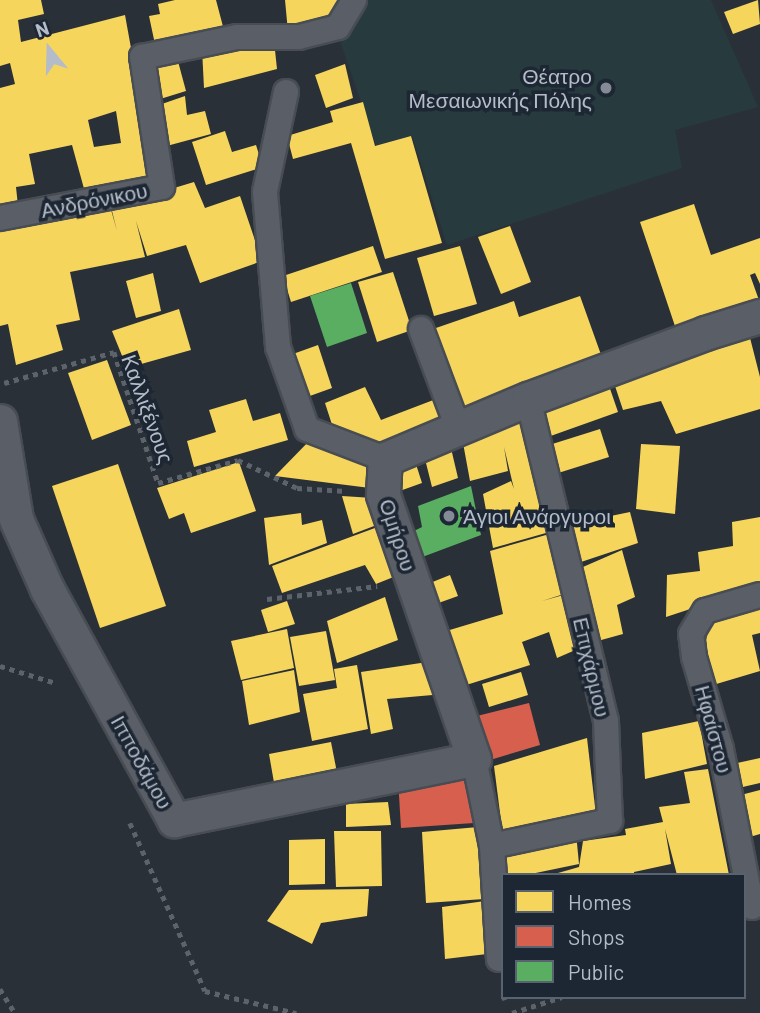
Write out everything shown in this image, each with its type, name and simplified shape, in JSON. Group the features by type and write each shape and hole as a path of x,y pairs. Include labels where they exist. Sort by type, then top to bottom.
{"street":[{"name":"Ανδρόνικου","path":"0,218 162,187 142,57 237,37 299,37 338,27 354,0"},
{"path":"286,92 265,192 278,347 307,429 385,459 528,399 705,333 760,316"},
{"path":"421,329 458,428"},
{"name":"Επιχάρμου","path":"492,846 610,821 606,721 528,399"},
{"name":"Ιπποδάμου","path":"0,421 16,519 47,589 174,820 474,759"},
{"name":"Ομήρου","path":"385,459 383,494 474,759 492,846 501,959"},
{"name":"Ηφαίστου","path":"745,873 721,749 694,657 691,634 705,611 760,595"},
{"name":"Ηφαίστου","path":"746,876 752,907"}],"path":[{"name":"Καλλιξένους","path":"0,384 114,352 158,482 238,460 297,488 383,494"},
{"path":"267,599 371,588 411,577"},
{"path":"0,989 15,1013"},
{"path":"512,1013 556,999"}],"green space":[{"path":"362,0 711,0 758,107 675,130 682,168 447,245 412,136 376,146 338,35"}],"building: Homes":[{"path":"0,0 41,0 44,14 18,20 21,42 125,15 155,180 86,196 72,145 29,154 35,184 16,187 18,206 0,209 0,88 15,84 10,63 0,66","holes":["116,111 121,143 94,147 88,120"]},
{"path":"175,0 216,0 225,34 156,49 149,16 160,14 158,4"},
{"path":"285,0 341,0 330,22 288,32"},
{"path":"758,0 760,24 733,34 724,12"},
{"path":"274,41 277,69 204,88 202,49"},
{"path":"176,54 186,91 157,100 148,63"},
{"path":"345,64 353,98 326,108 315,75"},
{"path":"185,96 187,115 205,111 211,134 163,147 159,105"},
{"path":"363,102 375,146 411,136 442,243 385,259 351,143 293,159 287,136 333,122 330,111"},
{"path":"225,131 232,152 256,145 263,167 206,185 192,142"},
{"path":"194,182 205,208 240,196 262,261 200,283 186,245 147,256 136,221 145,257 70,272 80,320 56,325 63,350 16,365 8,324 0,326 0,230 110,206 117,231 111,207"},
{"path":"694,204 711,255 760,238 760,284 755,273 750,275 760,303 678,335 640,222"},
{"path":"510,226 531,282 501,294 478,237"},
{"path":"373,246 382,272 291,302 283,276"},
{"path":"460,246 477,304 434,316 417,258"},
{"path":"393,272 412,330 377,342 358,282"},
{"path":"153,273 161,311 136,318 126,281"},
{"path":"580,296 604,363 463,413 433,329 514,301 519,317"},
{"path":"179,309 191,350 127,368 112,331"},
{"path":"747,326 760,377 760,409 676,434 661,401 623,410 611,374"},
{"path":"318,345 332,388 307,397 293,354"},
{"path":"107,360 131,425 92,440 68,373"},
{"path":"606,377 618,412 545,438 532,404"},
{"path":"365,387 381,420 436,399 444,420 379,448 336,437 325,403"},
{"path":"246,399 253,421 280,413 288,440 194,467 187,441 216,432 209,410"},
{"path":"518,412 553,531 493,548 483,494 511,481 514,489 504,447 508,471 470,481 461,432"},
{"path":"600,429 609,457 555,474 546,446"},
{"path":"314,436 378,462 378,489 275,476"},
{"path":"450,444 458,478 432,487 424,455"},
{"path":"641,444 680,446 675,514 636,509"},
{"path":"414,458 422,483 394,493 386,469"},
{"path":"239,462 256,511 191,533 184,513 169,519 157,488"},
{"path":"118,464 166,606 100,628 52,486"},
{"path":"342,496 373,498 382,523 353,534"},
{"path":"630,512 638,543 575,564 567,525"},
{"path":"301,513 302,525 322,520 327,543 269,565 264,518"},
{"path":"760,517 760,586 666,617 667,575 700,571 698,552 733,546 732,522"},
{"path":"383,525 401,574 376,584 365,565 282,593 272,566"},
{"path":"553,533 567,593 542,601 567,594 580,648 557,658 549,632 522,642 530,665 463,686 443,632 503,614 490,551"},
{"path":"622,550 635,597 617,605 623,634 594,642 576,570"},
{"path":"450,575 458,596 433,605 425,585"},
{"path":"385,597 398,640 337,663 327,621"},
{"path":"287,601 295,624 268,632 261,610"},
{"path":"760,606 760,633 752,635 760,671 713,685 704,650 710,622"},
{"path":"287,629 294,668 241,680 231,641"},
{"path":"326,631 335,680 299,686 290,637"},
{"path":"434,661 444,694 387,699 393,729 371,734 361,672"},
{"path":"357,665 368,729 312,741 303,694 337,688 334,669"},
{"path":"294,670 300,712 249,725 242,681"},
{"path":"521,672 528,695 489,707 482,684"},
{"path":"699,721 707,764 645,779 642,733"},
{"path":"587,738 596,815 503,836 494,766"},
{"path":"331,742 339,783 276,794 269,754"},
{"path":"760,758 760,783 734,789 728,765"},
{"path":"708,769 729,873 676,873 665,829 671,864 634,873 558,873 579,867 583,841 626,835 625,829 663,822 659,807 690,803 684,772"},
{"path":"760,790 760,834 743,839 733,797"},
{"path":"388,802 391,825 346,827 346,804"},
{"path":"478,827 484,899 426,903 422,832"},
{"path":"334,831 381,831 382,886 336,887"},
{"path":"576,833 579,864 536,873 505,873 507,849"},
{"path":"325,839 325,884 289,885 289,840"},
{"path":"369,889 367,916 321,923 312,944 267,921 289,890"},
{"path":"485,901 487,954 445,959 442,907"}],"building: Shops":[{"path":"529,703 540,745 490,760 477,716"},
{"path":"471,773 474,823 401,828 398,779"}],"building: Public":[{"path":"351,283 367,333 327,347 310,296"},
{"name":"Άγιοι Ανάργυροι","path":"471,486 481,535 417,559 408,534 422,527 418,506"}],"place":[{"name":"Θέατρο Μεσαιωνικής Πόλης","path":"606,88"},
{"name":"Άγιοι Ανάργυροι","path":"449,516"}]}
